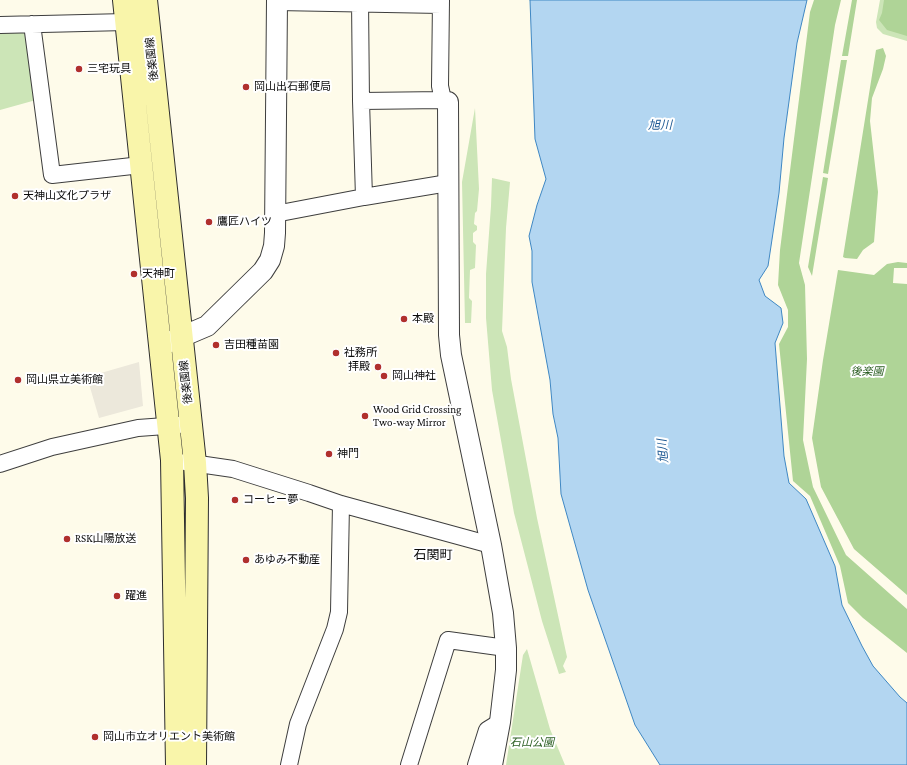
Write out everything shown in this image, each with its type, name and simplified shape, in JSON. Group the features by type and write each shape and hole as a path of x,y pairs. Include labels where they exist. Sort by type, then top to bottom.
{"main road":[{"name":"後楽園線","path":"124,0 172,460 177,765"},
{"name":"後楽園線","path":"146,0 195,462 197,498 195,765"}],"street":[{"path":"160,346 207,326 263,271 270,260 274,246 275,214 277,1 441,3 440,86 445,101 448,183 449,335 451,355 491,545 503,613 506,648 506,670 500,722 492,765"},
{"path":"360,1 364,197"},
{"path":"0,25 126,22"},
{"path":"32,24 52,175 141,165"},
{"path":"361,101 445,101"},
{"path":"275,214 448,183"},
{"path":"0,464 52,447 138,428 191,423"},
{"path":"172,460 195,462 233,469 310,492 341,504 491,545"},
{"path":"289,765 298,724 335,629 339,612 341,504"},
{"path":"409,765 448,640 506,648"},
{"path":"476,765 487,730 500,722"}],"green space":[{"path":"814,0 841,0 835,25 799,263 805,285 807,359 803,440 813,487 846,555 907,609 907,653 863,618 848,603 840,566 810,496 793,481 779,344 788,327 788,310 778,285 780,250 810,12"},
{"path":"852,0 857,0 848,56 842,56"},
{"path":"880,0 907,0 907,41 883,34 877,28 876,22"},
{"path":"884,0 907,0 907,36 887,30 879,20 882,13"},
{"path":"0,29 23,29 31,37 36,100 0,110"},
{"path":"883,48 886,56 883,69 872,98 870,121 878,192 874,242 863,250 857,259 845,258 843,257 876,50"},
{"path":"841,60 847,60 828,174 823,173"},
{"path":"475,108 479,189 474,224 477,226 477,230 473,233 473,242 476,245 475,268 470,270 469,298 472,301 471,323 465,323 462,182"},
{"path":"823,177 828,178 812,276 808,267"},
{"path":"492,178 510,182 506,228 502,331 507,347 511,379 537,518 567,657 563,666 566,672 559,674 542,621 514,513 492,390 486,318 486,274"},
{"name":"後楽園","path":"898,262 907,263 907,268 894,268 893,283 907,284 907,595 854,549 821,487 812,438 838,270 874,275 887,264"},
{"name":"石山公園","path":"527,649 550,729 565,765 506,765 523,655"}],"shaded area":[{"path":"139,362 143,406 99,418 87,377"}],"water":[{"name":"旭川","path":"530,0 807,0 797,43 784,138 779,193 768,266 759,280 765,296 781,308 783,323 775,343 784,456 789,483 806,499 835,566 842,605 862,646 873,666 907,703 907,765 660,765 635,725 588,590 561,494 558,438 553,414 550,380 532,282 532,251 529,236 546,179 535,139"}],"place":[{"name":"三宅玩具","path":"79,69"},
{"name":"岡山出石郵便局","path":"246,87"},
{"name":"天神山文化プラザ","path":"15,196"},
{"name":"鷹匠ハイツ","path":"209,222"},
{"name":"天神町","path":"134,274"},
{"name":"本殿","path":"404,319"},
{"name":"吉田種苗園","path":"216,345"},
{"name":"社務所","path":"336,353"},
{"name":"拝殿","path":"378,367"},
{"name":"岡山神社","path":"384,376"},
{"name":"岡山県立美術館","path":"18,380"},
{"name":"Wood Grid Crossing Two-way Mirror","path":"365,416"},
{"name":"神門","path":"329,454"},
{"name":"コーヒー夢","path":"235,500"},
{"name":"RSK山陽放送","path":"67,539"},
{"name":"あゆみ不動産","path":"246,560"},
{"name":"躍進","path":"117,596"},
{"name":"岡山市立オリエント美術館","path":"95,737"}],"district":[{"name":"石関町","path":"433,555"}]}
